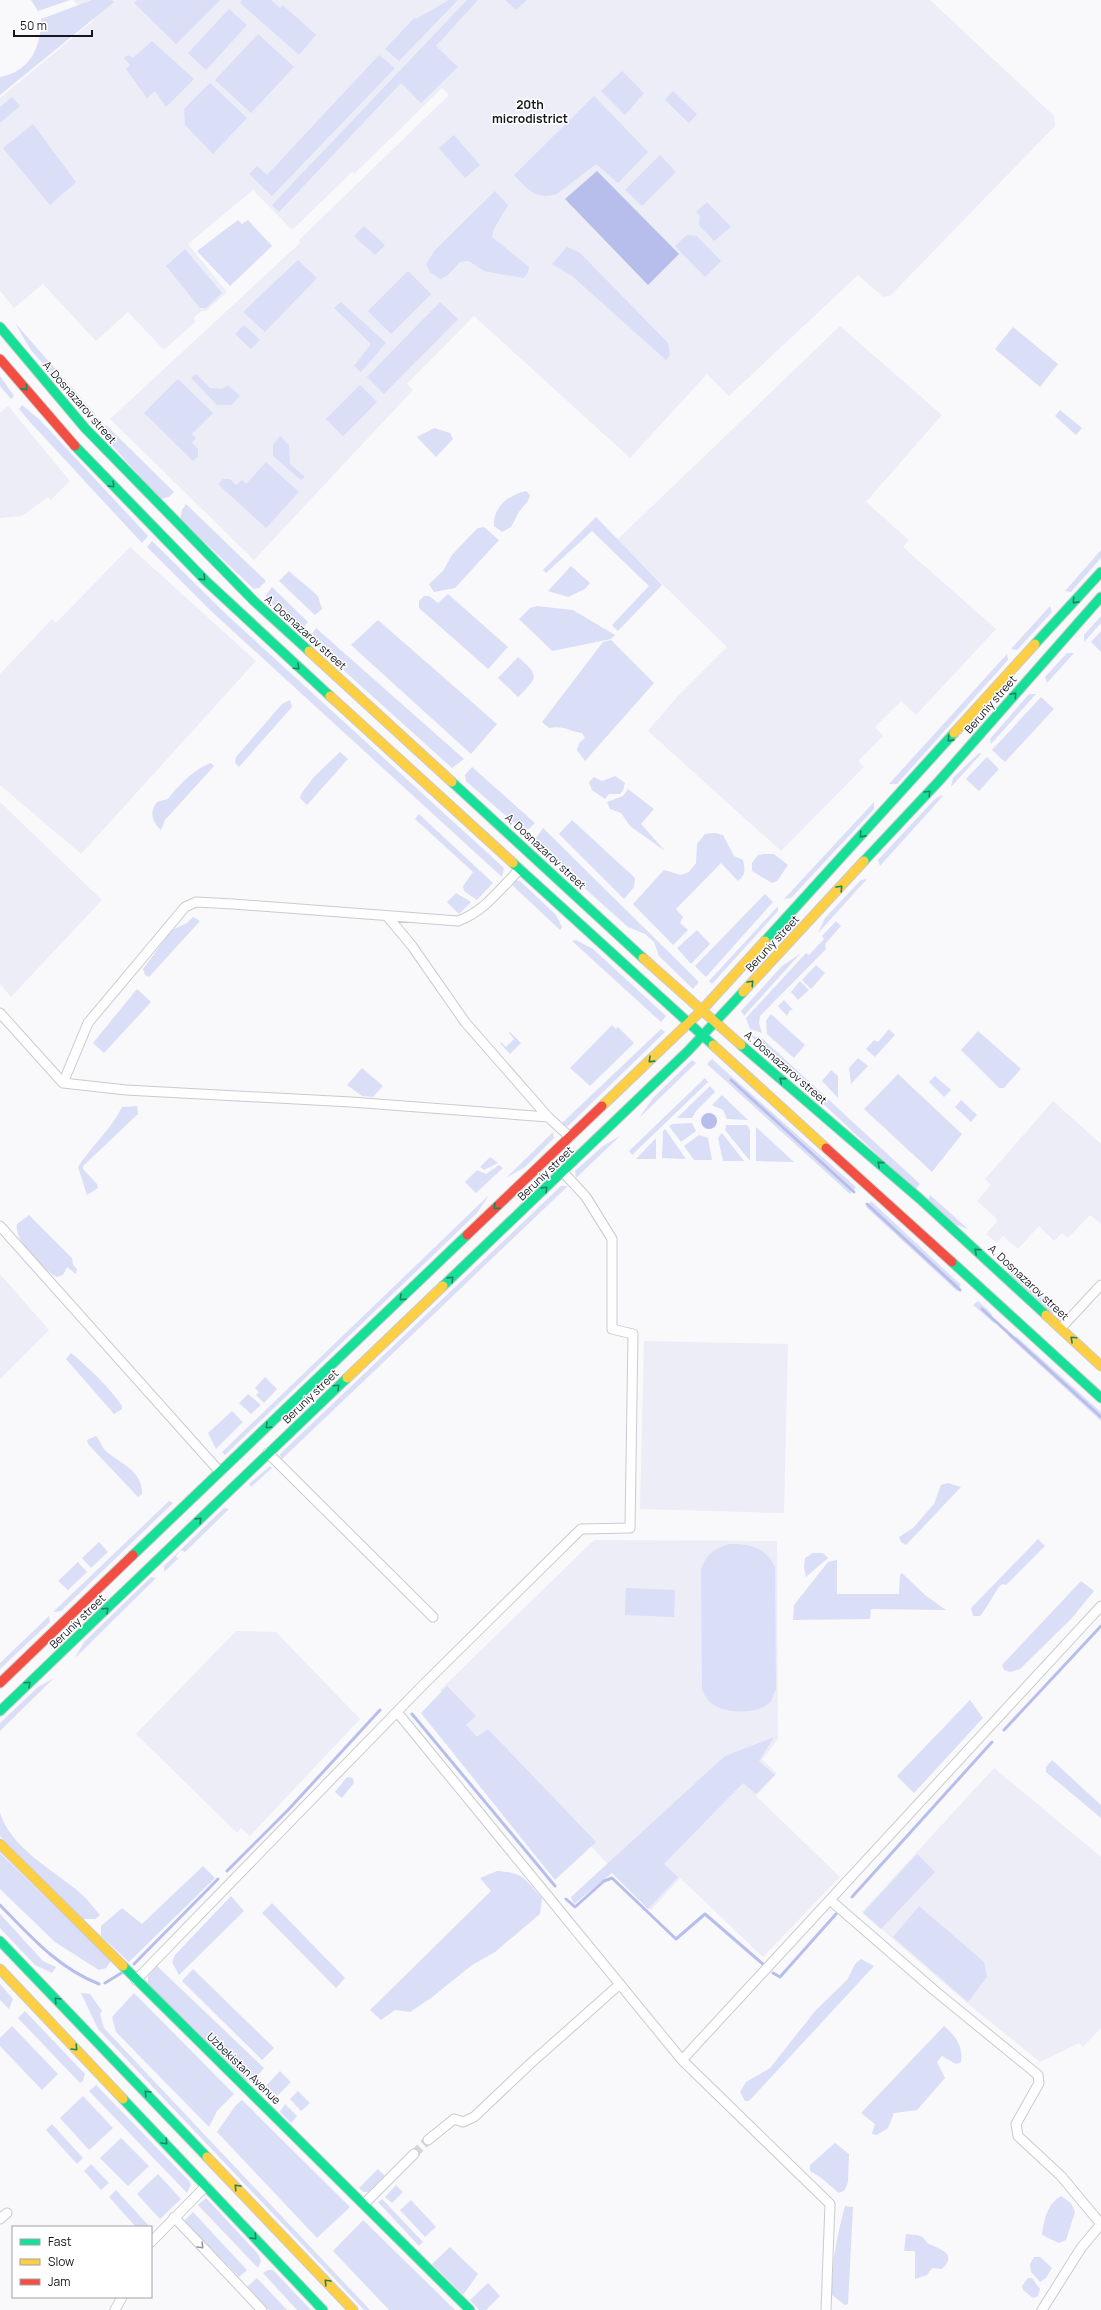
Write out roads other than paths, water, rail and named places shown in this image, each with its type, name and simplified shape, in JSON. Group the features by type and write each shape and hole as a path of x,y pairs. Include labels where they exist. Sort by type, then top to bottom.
{"main road":[{"name":"A. Dosnazarov street","path":"0,327 88,431 254,601 683,994 920,1199 1101,1366"},
{"path":"0,359 71,441 149,526 292,663 727,1056 1101,1398"},
{"name":"Beruniy street","path":"0,1711 268,1453 314,1395 570,1137 702,1010 1101,572"},
{"name":"Beruniy street","path":"0,1683 220,1472 314,1395 563,1172 685,1054 939,781 1101,597"},
{"path":"1064,613 1077,624"},
{"path":"725,985 728,996 738,998"},
{"path":"671,1007 681,1005 684,1000 683,994"},
{"path":"671,1040 679,1043 685,1054"},
{"path":"727,1056 729,1046 738,1042"},
{"name":"Uzbekistan Avenue","path":"0,1844 470,2310"},
{"path":"0,1941 353,2310"},
{"path":"0,1969 323,2310"}],"street":[{"path":"63,1083 88,1023 185,907 196,902 458,922 468,918 483,907 520,868"},
{"path":"387,916 412,946 465,1022 548,1117 570,1137"},
{"path":"0,1013 63,1083 139,1091 351,1102 548,1117"},
{"path":"136,1980 397,1712 580,1529 630,1528 633,1334 612,1329 612,1239 586,1197 563,1172"},
{"path":"0,1226 220,1472"},
{"path":"1061,1328 1101,1285"},
{"path":"268,1453 433,1617"},
{"path":"682,2060 1101,1606"},
{"path":"397,1712 682,2060 830,2204 826,2310"},
{"path":"830,1900 934,1990 1038,2075 1039,2083 1016,2124 1015,2130 1018,2136 1060,2176 1101,2224 1081,2248 1042,2310"},
{"path":"428,2140 454,2119 463,2122 474,2117 531,2063 620,1984"},
{"path":"364,2204 414,2154"},
{"path":"152,2241 206,2186"},
{"path":"174,2217 262,2310"},
{"path":"116,2309 122,2298"}],"water":[{"path":"597,171 679,254 648,285 565,199"},
{"path":"709,1113 716,1118 717,1121 712,1128 709,1129 702,1124 701,1121 706,1114"}],"waterway":[{"path":"731,1080 854,1192"},
{"path":"867,1204 960,1290"},
{"path":"982,1309 1101,1417"},
{"path":"1004,1730 1101,1626"},
{"path":"227,1871 288,1810 380,1710"},
{"path":"412,1714 555,1886"},
{"path":"852,1897 992,1742"},
{"path":"566,1899 575,1907 604,1881 612,1878 676,1939 705,1914 764,1965"},
{"path":"134,1964 218,1879"},
{"path":"0,1905 45,1950 70,1969 99,1984"},
{"path":"773,1973 780,1977 836,1914"},
{"path":"105,1983 123,1972"}],"tunnel":[{"path":"414,2154 428,2140"}],"district":[{"name":"20th microdistrict","path":"530,111"}]}
